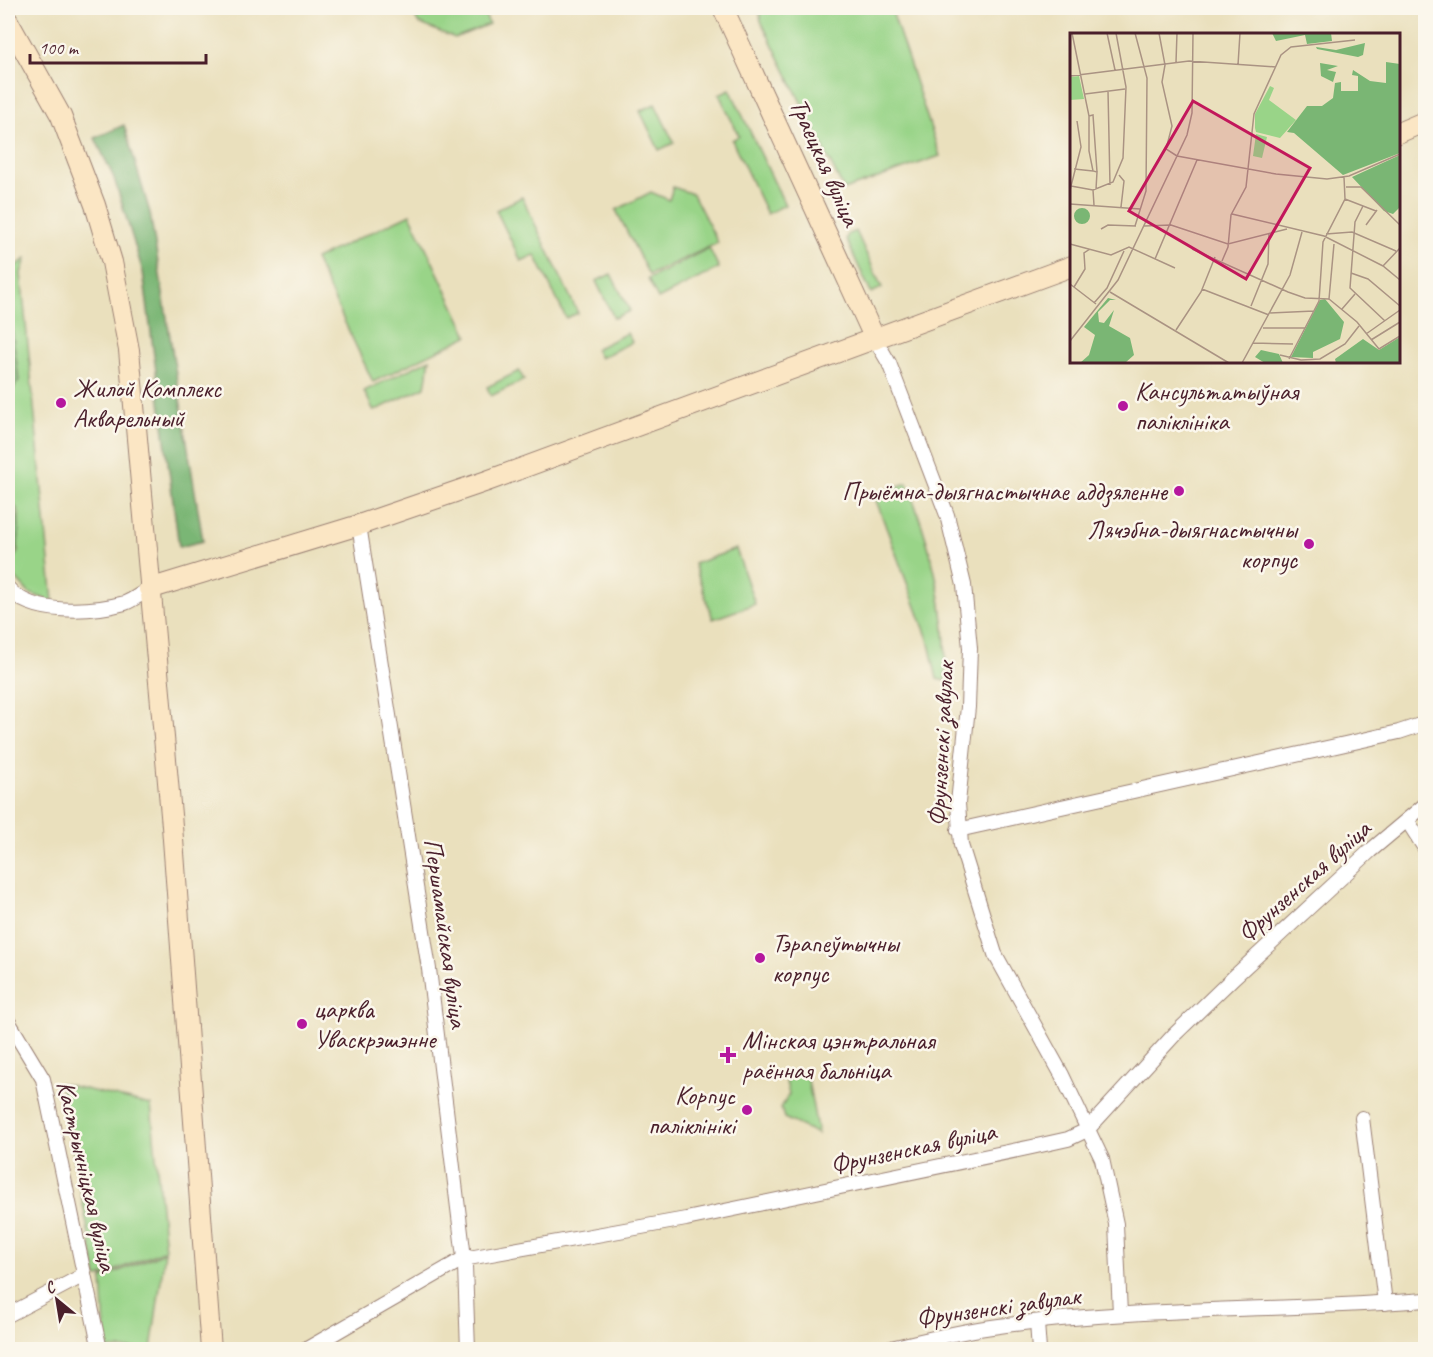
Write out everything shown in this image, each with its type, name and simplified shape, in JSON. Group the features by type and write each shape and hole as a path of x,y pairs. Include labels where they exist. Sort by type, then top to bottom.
{"main road":[{"name":"Траецкая вуліца","path":"723,8 875,339"},
{"path":"8,21 61,116 95,205 112,262 129,350 173,837 211,1350"},
{"path":"1400,132 1425,121"},
{"path":"149,589 359,525 1070,266"}],"street":[{"name":"Фрунзенскі завулак","path":"875,339 889,363 947,515 964,585 970,648 958,830 994,954 1062,1075 1102,1160 1116,1224 1120,1314"},
{"name":"Першамайская вуліца","path":"359,525 429,969 463,1260 468,1350"},
{"path":"8,588 25,603 45,608 87,608 126,603 149,589"},
{"path":"958,830 1399,732 1425,723"},
{"name":"Фрунзенская вуліца","path":"305,1350 463,1260 686,1219 1032,1148 1068,1139 1088,1130 1191,1018 1425,804"},
{"path":"1407,820 1425,850"},
{"name":"Кастрычніцкая вуліца","path":"8,1021 43,1079 100,1350"},
{"path":"1362,1118 1385,1303"},
{"path":"8,1315 84,1275"},
{"name":"Фрунзенскі завулак","path":"883,1350 967,1331 1120,1314 1303,1309 1425,1300"},
{"path":"1037,1323 1040,1350"}],"green space":[{"path":"411,8 482,8 489,24 455,38 418,23"},
{"path":"759,8 891,8 940,156 844,190 761,21"},
{"path":"730,89 785,205 767,214 732,140 739,136 719,94"},
{"path":"655,104 674,143 659,150 640,111"},
{"path":"124,125 150,213 203,541 179,547 143,272 114,178 95,138"},
{"path":"673,187 693,194 718,243 649,275 616,210 651,192 669,200"},
{"path":"522,197 578,313 566,318 535,255 521,261 496,210"},
{"path":"410,214 468,336 373,382 315,259"},
{"path":"856,231 882,288 871,293 846,239 848,234"},
{"path":"709,248 719,268 658,299 648,279"},
{"path":"26,259 21,273 53,602 29,593 8,570 18,551 19,513 8,493 8,396 19,380 12,330 8,318 8,271"},
{"path":"611,274 630,311 614,318 596,281"},
{"path":"8,318 12,330 19,380 8,396"},
{"path":"627,333 632,342 600,358 595,349"},
{"path":"430,359 425,387 374,411 364,391"},
{"path":"519,371 524,380 491,396 487,387"},
{"path":"907,483 937,580 944,628 946,681 937,679 928,639 874,495"},
{"path":"8,493 16,512 19,539 8,567"},
{"path":"736,549 755,604 713,619 694,564"},
{"path":"806,1070 818,1134 784,1118 781,1108 789,1094 784,1074"},
{"path":"60,1083 151,1105 165,1250 97,1278"},
{"path":"165,1252 151,1349 106,1349 102,1278"}],"place":[{"name":"Жилой Комплекс Акварельный","path":"61,403"},
{"name":"Кансультатыўная паліклініка","path":"1123,406"},
{"name":"Прыёмна-дыягнастычнае аддзяленне","path":"1179,491"},
{"name":"Лячэбна-дыягнастычны корпус","path":"1309,544"},
{"name":"Тэрапеўтычны корпус","path":"760,958"},
{"name":"царква Уваскрэшэнне","path":"302,1024"},
{"name":"Мінская цэнтральная раённая бальніца","path":"728,1055"},
{"name":"Корпус паліклінікі","path":"747,1110"}]}
